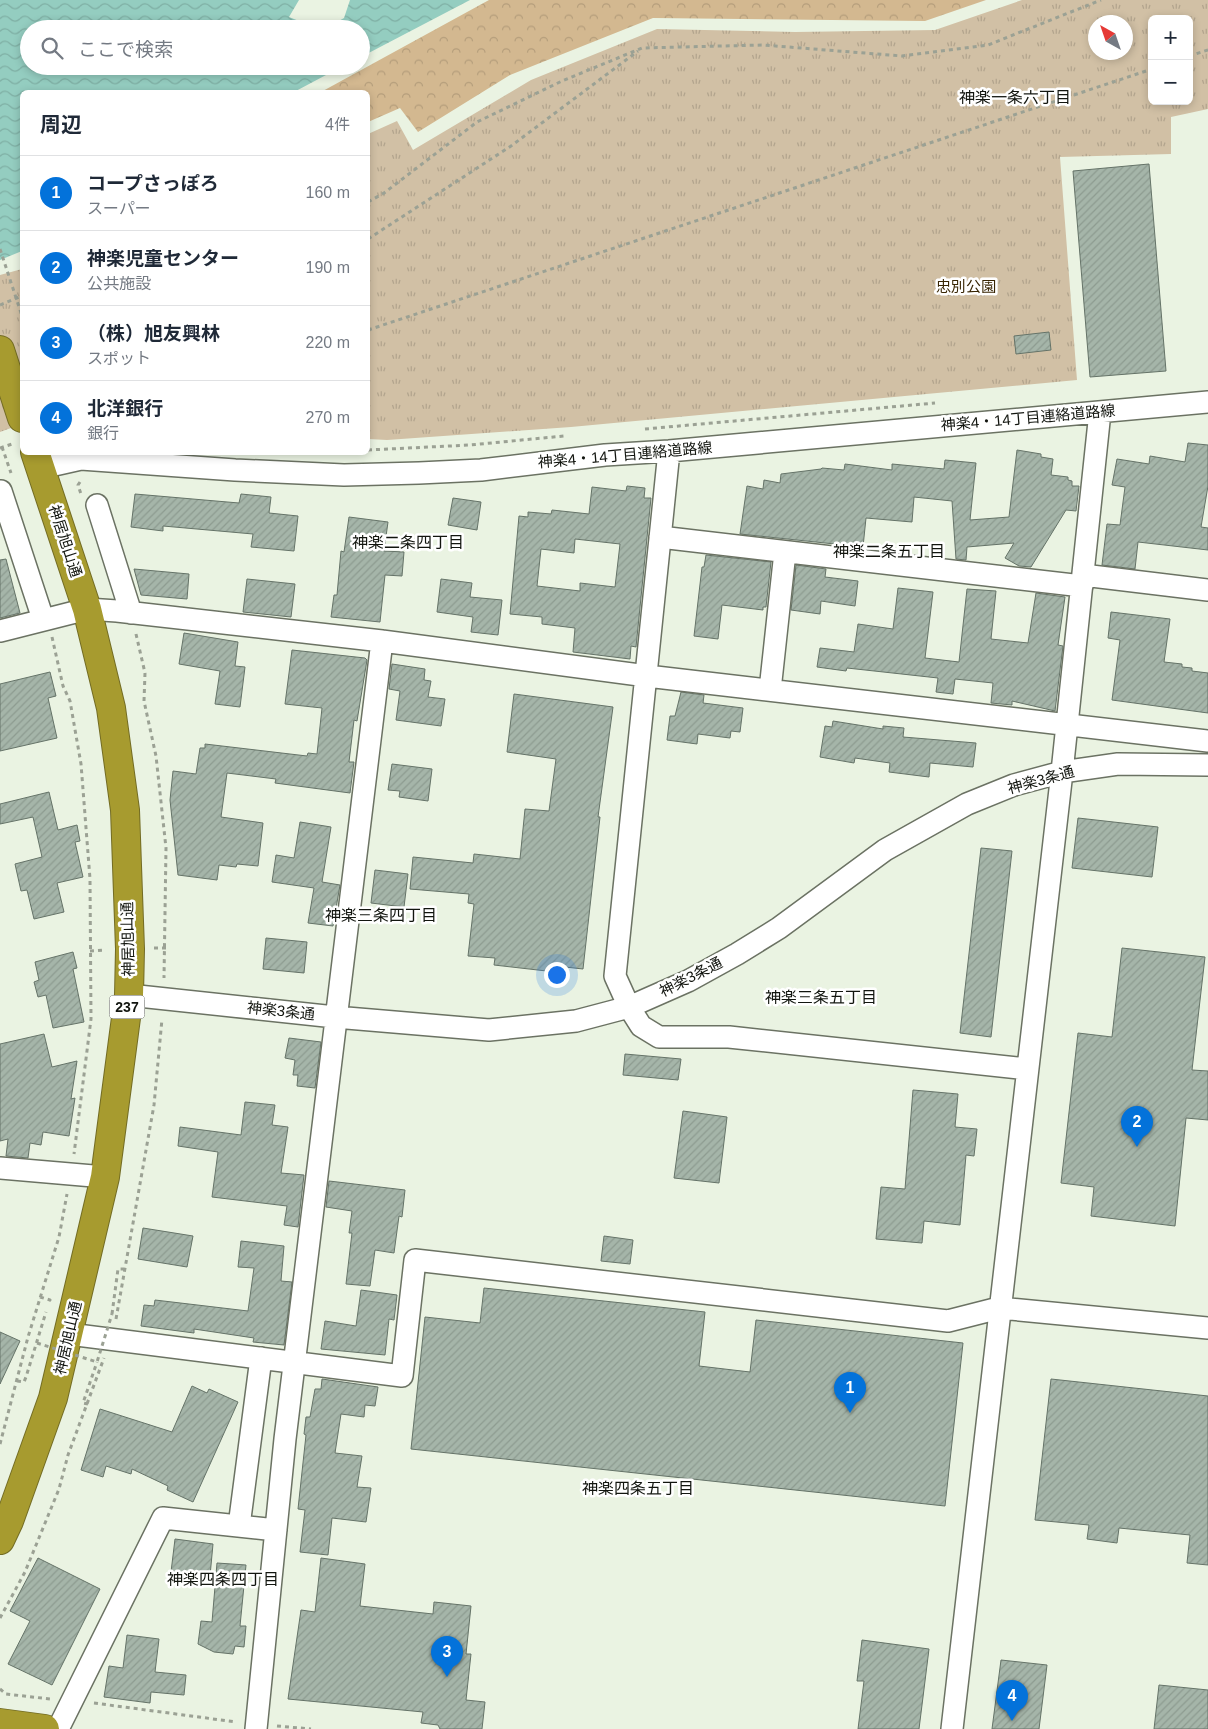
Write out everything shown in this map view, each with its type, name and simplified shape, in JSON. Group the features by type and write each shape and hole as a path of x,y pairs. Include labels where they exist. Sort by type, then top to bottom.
{"highway":[{"path":"0,350 20,412"},
{"name":"神居旭山通","path":"0,1540 9,1521 53,1398 69,1334 105,1177 129,995 130,949 125,810 111,708 87,608 38,460"},
{"path":"0,1723 45,1729"}],"street":[{"name":"神楽4・14丁目連絡道路線","path":"38,460 81,459 324,474 481,470 605,455 669,451 1208,402"},
{"path":"952,1729 1062,772 1100,412"},
{"path":"669,451 615,976 629,1007 642,1026 659,1037 729,1037 1027,1069"},
{"path":"6,482 51,618"},
{"path":"97,505 131,613"},
{"path":"660,538 1082,581 1208,590"},
{"path":"770,690 785,552"},
{"path":"0,631 87,608 382,641 647,676 1208,741"},
{"path":"256,1727 294,1363 382,641"},
{"name":"神楽3条通","path":"129,995 335,1017 489,1030 576,1022 629,1007 688,981 737,954 779,928 885,850 967,804 1014,785 1062,772 1118,764 1208,765"},
{"path":"0,1168 105,1177"},
{"path":"69,1334 402,1376 414,1260 948,1321 999,1308 1208,1328"},
{"path":"239,1526 261,1358"},
{"path":"58,1729 163,1518 276,1530"}],"path":[{"path":"370,201 384,193 477,122 562,81 642,48 763,45 902,56 988,45 1102,0"},
{"path":"370,238 511,146 642,48"},
{"path":"1193,55 1208,50"},
{"path":"370,329 1148,70"},
{"path":"0,249 20,310"},
{"path":"0,305 20,297"},
{"path":"640,430 942,403"},
{"path":"370,450 470,446 568,436"},
{"path":"2,447 6,482"},
{"path":"0,1444 40,1297 59,1237 71,1173 91,1019 90,879 81,764 70,701 63,686 52,634 51,618"},
{"path":"88,1404 83,1403 112,1314 118,1269 126,1269"},
{"path":"17,1381 24,1382 50,1300 40,1297"},
{"path":"37,1343 97,1362"},
{"path":"0,1690 6,1694 72,1701 256,1727 311,1729"}],"green space":[{"path":"489,0 986,0 925,21 653,18 510,75 418,132 400,108 370,121 370,90 325,90 352,75 370,75 370,65"},
{"name":"忠別公園","path":"1022,0 1208,0 1208,109 1171,117 1171,154 1060,157 1077,380 571,427 387,440 370,439 370,133 397,121 413,150 531,80 657,29 795,32 935,30"},
{"path":"20,270 20,425 0,432 0,275"}],"water":[{"path":"0,0 299,0 289,17 296,20 20,20 20,75 326,75 298,90 20,90 20,252 0,260"},
{"path":"350,0 470,0 370,52 370,20 341,20 344,18"}],"building":[{"path":"1149,164 1166,371 1090,377 1073,171"},
{"path":"1049,332 1051,350 1016,354 1014,336"},
{"path":"1188,443 1208,445 1208,486 1201,527 1208,528 1208,550 1138,542 1135,569 1102,565 1107,524 1120,525 1125,487 1112,485 1117,459 1149,464 1150,456 1185,462"},
{"path":"1017,450 1041,454 1041,457 1053,459 1051,475 1068,477 1068,480 1072,481 1072,486 1079,486 1076,511 1066,510 1031,567 1019,566 1005,558 1014,543 967,547 966,560 956,559 952,501 914,497 912,522 866,518 863,547 740,534 747,486 763,489 764,480 780,483 781,474 822,468 844,470 845,464 892,470 892,464 944,469 945,460 976,463 970,520 1009,517"},
{"path":"627,486 645,488 644,498 651,498 636,647 631,646 630,659 573,652 575,628 542,624 542,617 510,614 519,516 528,517 528,512 551,514 552,510 589,514 592,487 626,491","holes":["575,539 620,544 615,587 580,583 580,591 537,586 541,549 574,553"]},
{"path":"135,494 239,503 241,494 271,497 269,513 298,516 294,551 251,547 253,534 163,526 163,531 131,527"},
{"path":"453,498 481,502 477,530 448,525"},
{"path":"349,517 388,522 384,551 404,552 402,576 385,575 380,622 331,617 334,595 337,595 341,551 344,552"},
{"path":"706,555 771,562 766,607 763,607 763,610 722,605 718,639 694,636 702,567 704,567"},
{"path":"6,559 20,613 0,618 0,560"},
{"path":"796,565 826,569 825,577 858,581 855,606 821,601 820,614 791,610"},
{"path":"134,569 189,574 187,599 141,595"},
{"path":"247,579 295,584 291,617 243,612"},
{"path":"441,579 472,583 470,597 502,600 498,635 471,632 473,617 437,612"},
{"path":"898,588 933,592 925,658 959,662 967,589 996,591 991,639 1028,643 1036,593 1065,597 1058,645 1063,646 1055,711 1012,701 1012,705 991,703 993,683 955,679 953,694 936,692 938,678 847,668 846,671 817,667 820,648 854,652 858,624 893,629"},
{"path":"1111,612 1170,619 1164,662 1182,664 1182,667 1192,668 1192,671 1208,673 1208,713 1112,700 1120,640 1108,638"},
{"path":"184,633 238,642 235,666 245,667 240,707 215,704 220,671 179,664"},
{"path":"292,650 365,658 367,660 357,721 354,720 349,762 354,762 350,793 275,783 276,779 227,773 221,817 263,823 258,866 237,864 236,867 219,865 217,880 178,875 170,800 173,771 196,774 200,748 205,748 205,744 307,756 308,753 317,754 322,708 285,704"},
{"path":"392,664 425,669 424,680 431,681 428,697 445,699 441,726 396,720 400,691 389,689"},
{"path":"50,672 56,696 48,698 57,738 0,751 0,684"},
{"path":"681,692 704,695 703,703 743,708 740,732 731,731 730,738 698,734 697,744 667,740 670,716 675,716"},
{"path":"514,694 613,707 598,817 600,817 583,969 565,967 564,973 494,965 495,958 468,956 474,904 468,903 469,894 410,889 413,857 473,863 474,854 520,859 525,809 549,811 556,759 507,752"},
{"path":"833,721 883,729 883,726 904,728 903,737 976,743 973,767 930,763 929,777 889,772 890,763 855,758 854,763 820,757 825,726 832,727"},
{"path":"392,764 432,769 428,801 399,797 400,791 388,790"},
{"path":"49,792 58,830 77,825 80,841 75,842 83,877 57,883 64,912 34,919 27,890 21,891 15,864 42,857 33,817 0,824 0,804"},
{"path":"1078,818 1158,827 1152,877 1072,868"},
{"path":"300,822 331,827 322,882 340,885 333,926 308,923 314,888 272,882 276,855 294,858"},
{"path":"981,848 1012,851 991,1037 960,1033"},
{"path":"375,870 408,874 404,907 371,903"},
{"path":"266,938 307,942 304,973 263,969"},
{"path":"1122,948 1205,957 1192,1070 1208,1071 1208,1120 1186,1118 1175,1226 1091,1216 1094,1187 1061,1183 1078,1033 1112,1037"},
{"path":"73,952 77,968 73,969 84,1022 53,1028 46,995 38,997 34,982 39,980 35,962"},
{"path":"44,1034 52,1067 77,1061 71,1099 75,1098 69,1136 43,1132 41,1145 30,1143 28,1158 6,1156 8,1139 0,1141 0,1044"},
{"path":"289,1038 321,1042 315,1088 297,1086 298,1075 293,1075 295,1060 285,1058"},
{"path":"625,1054 681,1059 678,1080 623,1075"},
{"path":"913,1090 958,1094 955,1127 977,1129 974,1156 966,1155 960,1225 924,1221 922,1243 876,1239 881,1187 905,1189"},
{"path":"245,1102 275,1105 272,1125 288,1127 281,1173 304,1175 298,1227 284,1225 287,1206 212,1197 218,1152 178,1146 180,1127 241,1135"},
{"path":"683,1111 727,1117 719,1183 674,1178"},
{"path":"329,1181 405,1190 402,1217 399,1216 394,1253 375,1250 370,1286 346,1284 352,1233 349,1233 352,1211 326,1207"},
{"path":"143,1228 193,1236 187,1267 138,1259"},
{"path":"604,1236 633,1240 630,1264 601,1261"},
{"path":"241,1241 284,1246 281,1281 292,1282 284,1345 253,1342 254,1338 194,1329 194,1333 141,1326 144,1305 154,1306 155,1300 248,1311 254,1268 238,1267"},
{"path":"484,1288 705,1312 699,1366 750,1372 756,1320 963,1343 945,1506 411,1449 425,1317 480,1323"},
{"path":"361,1290 397,1295 394,1320 389,1319 385,1355 321,1349 325,1321 356,1326"},
{"path":"0,1332 20,1341 0,1384"},
{"path":"322,1379 378,1387 375,1406 365,1405 364,1417 341,1414 335,1453 362,1456 357,1487 371,1488 366,1522 332,1518 328,1555 300,1552 305,1510 298,1509 306,1435 304,1434 306,1417 310,1417 315,1389 321,1389"},
{"path":"1051,1379 1208,1396 1208,1565 1187,1563 1190,1535 1119,1528 1117,1543 1087,1539 1089,1525 1035,1520"},
{"path":"192,1386 207,1393 209,1389 238,1402 193,1502 167,1490 168,1486 132,1469 131,1474 106,1466 103,1477 81,1470 100,1409 172,1432"},
{"path":"175,1539 213,1544 210,1576 171,1572"},
{"path":"38,1558 100,1589 52,1685 8,1664 30,1621 10,1611"},
{"path":"321,1558 365,1564 360,1606 433,1614 434,1602 471,1606 466,1654 471,1654 466,1700 485,1702 482,1729 440,1729 438,1725 421,1723 423,1712 288,1699 301,1610 315,1612"},
{"path":"217,1563 246,1565 240,1626 246,1626 244,1647 235,1646 233,1654 214,1652 198,1644 201,1621 212,1622"},
{"path":"127,1635 159,1639 155,1672 186,1675 184,1695 151,1692 150,1703 104,1697 109,1666 123,1668"},
{"path":"862,1640 929,1649 919,1729 858,1729 864,1681 857,1681"},
{"path":"1001,1660 1047,1665 1039,1729 992,1729"},
{"path":"1159,1685 1208,1690 1208,1729 1154,1729"}],"place":[{"name":"神楽児童センター","path":"1137,1147"},
{"name":"コープさっぽろ","path":"850,1413"},
{"name":"（株）旭友興林","path":"447,1677"},
{"name":"北洋銀行","path":"1012,1721"}],"district":[{"name":"神楽一条六丁目","path":"1015,97"},
{"name":"神楽二条四丁目","path":"408,542"},
{"name":"神楽二条五丁目","path":"889,551"},
{"name":"神楽三条四丁目","path":"381,915"},
{"name":"神楽三条五丁目","path":"821,997"},
{"name":"神楽四条五丁目","path":"638,1488"},
{"name":"神楽四条四丁目","path":"223,1579"}]}
